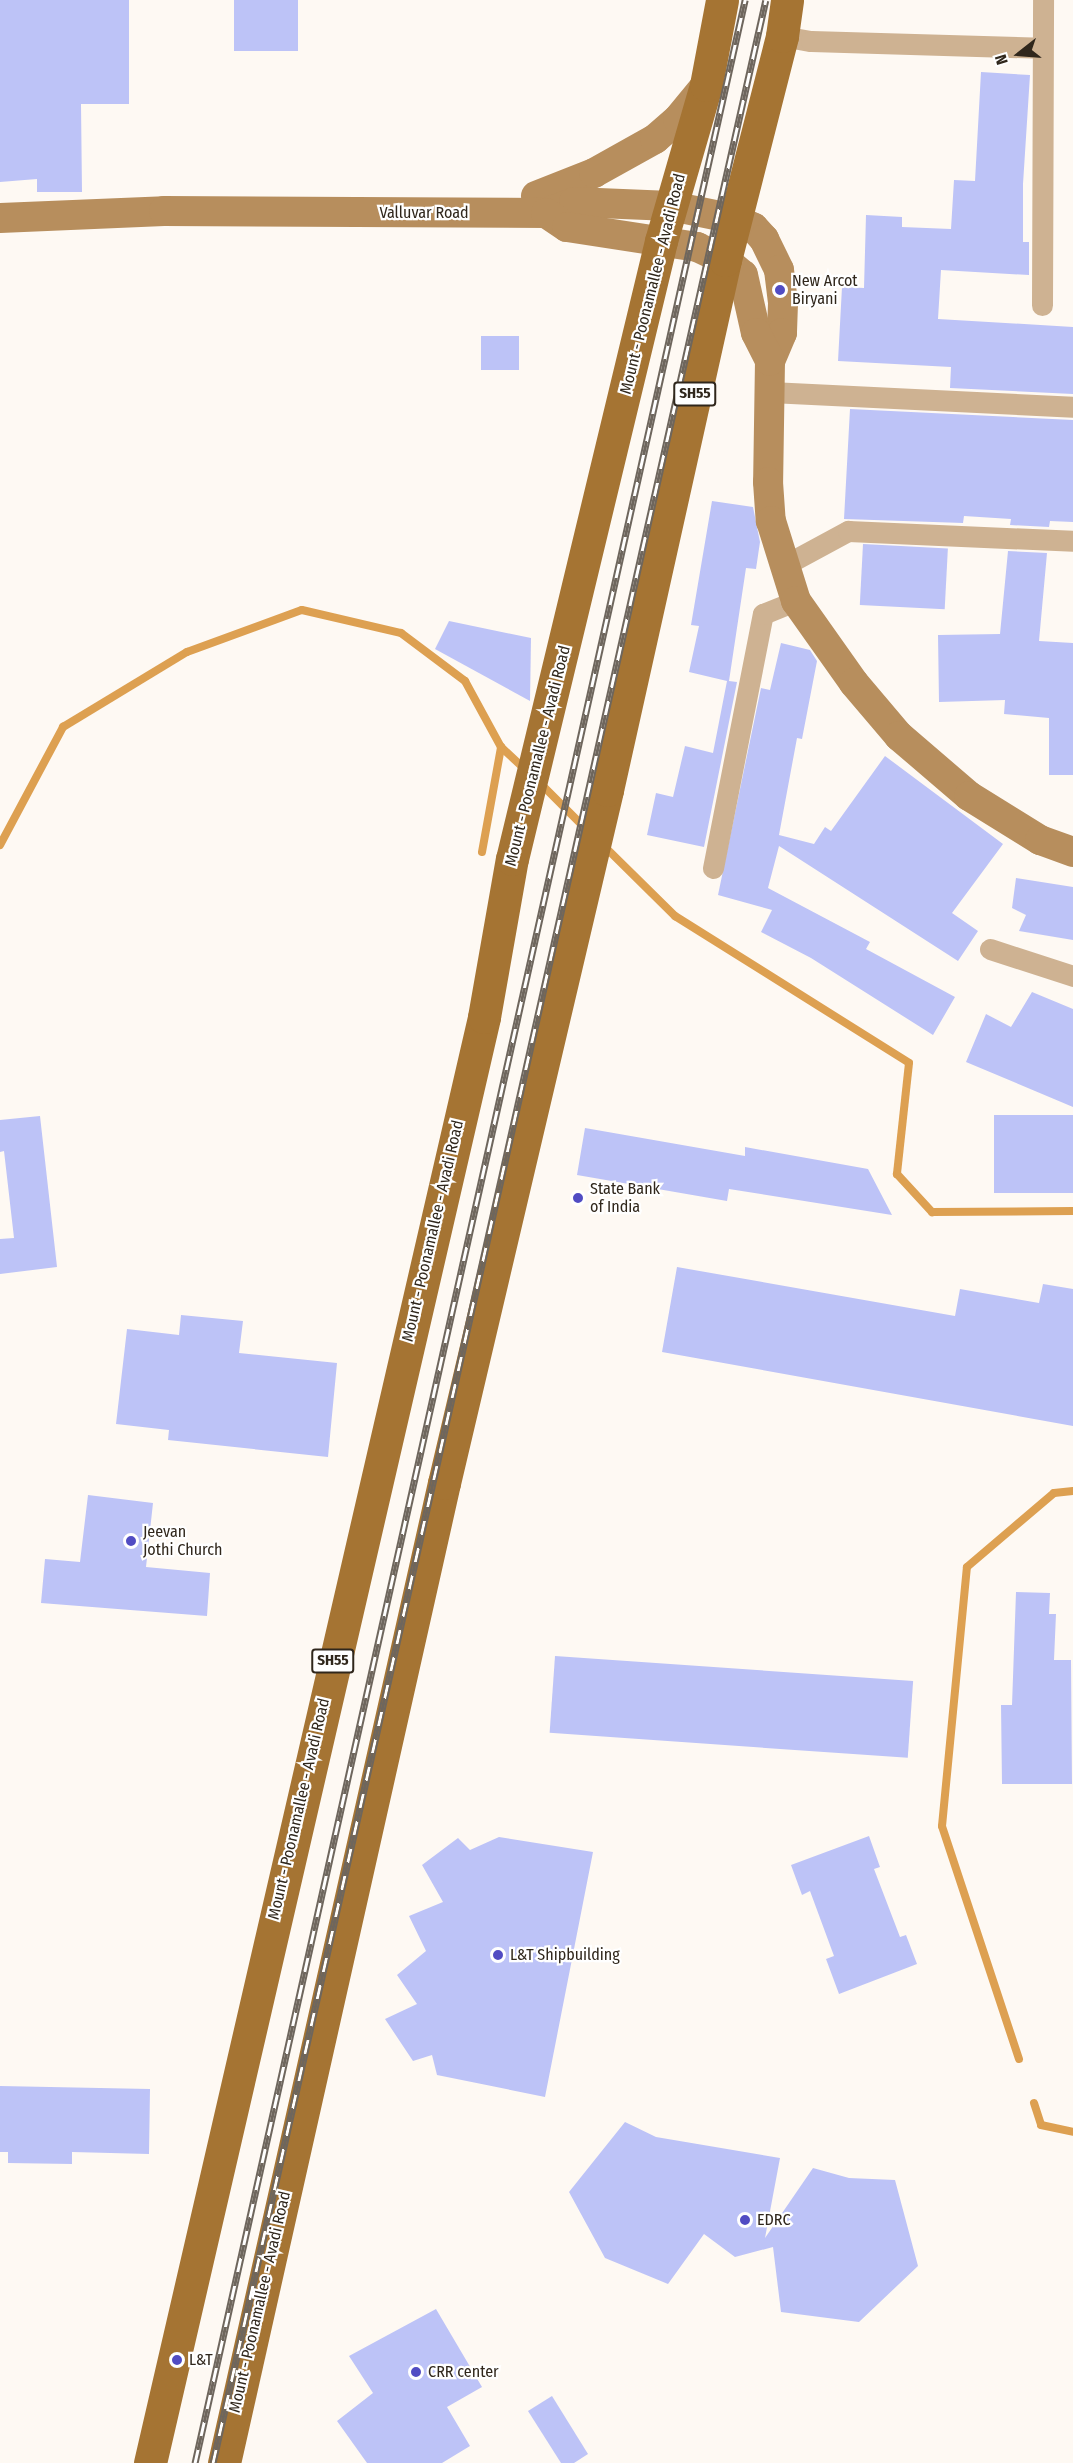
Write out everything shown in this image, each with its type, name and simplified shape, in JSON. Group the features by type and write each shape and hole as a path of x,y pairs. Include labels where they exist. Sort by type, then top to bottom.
{"main road":[{"name":"Mount - Poonamallee - Avadi Road","path":"150,2463 484,1017 512,859 661,241 706,85 722,0"},
{"name":"Mount - Poonamallee - Avadi Road","path":"224,2463 582,888 607,790 725,260 782,36 787,0"},
{"path":"494,213 594,173 655,140 678,119 706,85"},
{"path":"546,213 574,202 671,206 735,219 754,228 764,239 779,270 782,333 770,361 771,522 796,601 854,683 899,736 969,796 1040,840 1073,852"},
{"name":"Valluvar Road","path":"0,218 164,210 546,213 567,227 697,247 725,260 743,275 756,333 770,361"}],"street":[{"path":"1042,0 1042,305"},
{"path":"782,36 811,41 1041,48"},
{"path":"770,392 1073,407"},
{"path":"785,566 848,531 1073,541"},
{"path":"713,868 763,614 796,601"},
{"path":"990,949 1073,976"}],"building":[{"path":"0,0 129,0 129,104 81,104 82,192 37,192 37,179 0,182"},
{"path":"234,0 298,0 298,51 234,51"},
{"path":"981,72 1030,75 1023,184 1023,242 1029,242 1029,275 941,270 938,319 1073,327 1073,394 950,388 951,367 838,361 842,287 864,288 866,215 902,217 902,227 951,229 954,180 975,181"},
{"path":"481,336 519,336 519,370 481,370"},
{"path":"850,409 1073,420 1073,522 1050,521 1049,527 1010,525 1011,519 964,516 963,523 844,519"},
{"path":"712,501 753,507 760,542 756,569 746,568 729,681 737,682 704,847 647,835 656,793 673,797 685,746 713,753 727,681 689,672 699,626 691,625"},
{"path":"863,544 948,548 945,609 860,605"},
{"path":"1008,551 1047,553 1039,641 1073,643 1073,775 1049,775 1049,718 1004,714 1005,700 939,702 938,635 1000,634"},
{"path":"449,621 531,638 530,701 435,649"},
{"path":"781,643 810,650 817,661 802,739 797,738 779,835 814,844 825,827 831,831 885,756 1003,844 952,913 978,931 958,961 779,846 768,888 870,942 866,949 955,997 933,1035 811,958 761,932 772,910 718,895 761,688 770,690"},
{"path":"1016,878 1073,887 1073,940 1019,931 1026,915 1012,908"},
{"path":"1032,992 1073,1009 1073,1107 966,1062 986,1014 1011,1027"},
{"path":"994,1115 1073,1115 1073,1193 994,1193"},
{"path":"40,1116 57,1267 0,1274 0,1239 14,1238 4,1151 0,1152 0,1120"},
{"path":"585,1128 745,1156 745,1147 868,1169 892,1215 729,1189 727,1201 577,1175"},
{"path":"677,1267 955,1316 960,1289 1039,1303 1043,1284 1073,1289 1073,1426 662,1352"},
{"path":"181,1315 243,1321 239,1353 337,1363 328,1457 168,1440 169,1430 116,1424 127,1329 179,1335"},
{"path":"88,1495 153,1503 146,1567 210,1573 207,1616 41,1603 45,1559 80,1562"},
{"path":"1016,1592 1050,1593 1049,1614 1056,1614 1054,1660 1071,1660 1072,1784 1002,1784 1001,1705 1012,1705"},
{"path":"555,1656 913,1681 908,1758 550,1733"},
{"path":"869,1836 880,1867 874,1869 900,1937 906,1935 917,1964 839,1994 826,1959 834,1956 810,1891 802,1895 791,1865"},
{"path":"499,1837 593,1852 545,2097 437,2075 432,2055 413,2061 385,2019 417,2004 397,1975 426,1951 409,1916 443,1902 422,1865 458,1838 470,1850"},
{"path":"0,2086 150,2089 149,2154 72,2152 72,2164 8,2163 8,2152 0,2152"},
{"name":"EDRC","path":"625,2122 656,2137 780,2158 765,2238 813,2168 849,2178 895,2180 918,2266 859,2322 781,2312 773,2247 735,2257 704,2234 668,2284 605,2258 569,2192"},
{"name":"CRR center","path":"436,2309 482,2387 447,2407 470,2446 442,2463 367,2463 337,2421 373,2393 349,2356"},
{"path":"552,2396 588,2454 574,2463 561,2463 528,2411"}],"waterway":[{"path":"0,845 63,727 187,652 302,610 401,633 465,681 501,747 526,770"},
{"path":"482,852 501,747"},
{"path":"540,783 588,831"},
{"path":"602,844 675,916 909,1063 897,1174 932,1212 1073,1211"},
{"path":"1019,2059 942,1826 967,1567 1054,1493 1073,1491"},
{"path":"1034,2103 1041,2125 1073,2132"}],"railway":[{"path":"195,2463 745,0"},
{"path":"213,2463 766,0"}],"place":[{"name":"New Arcot Biryani","path":"780,290"},
{"name":"State Bank of India","path":"578,1198"},
{"name":"Jeevan Jothi Church","path":"131,1541"},
{"name":"L&T Shipbuilding","path":"498,1955"},
{"name":"EDRC","path":"745,2220"},
{"name":"L&T","path":"177,2360"},
{"name":"CRR center","path":"416,2372"}]}
